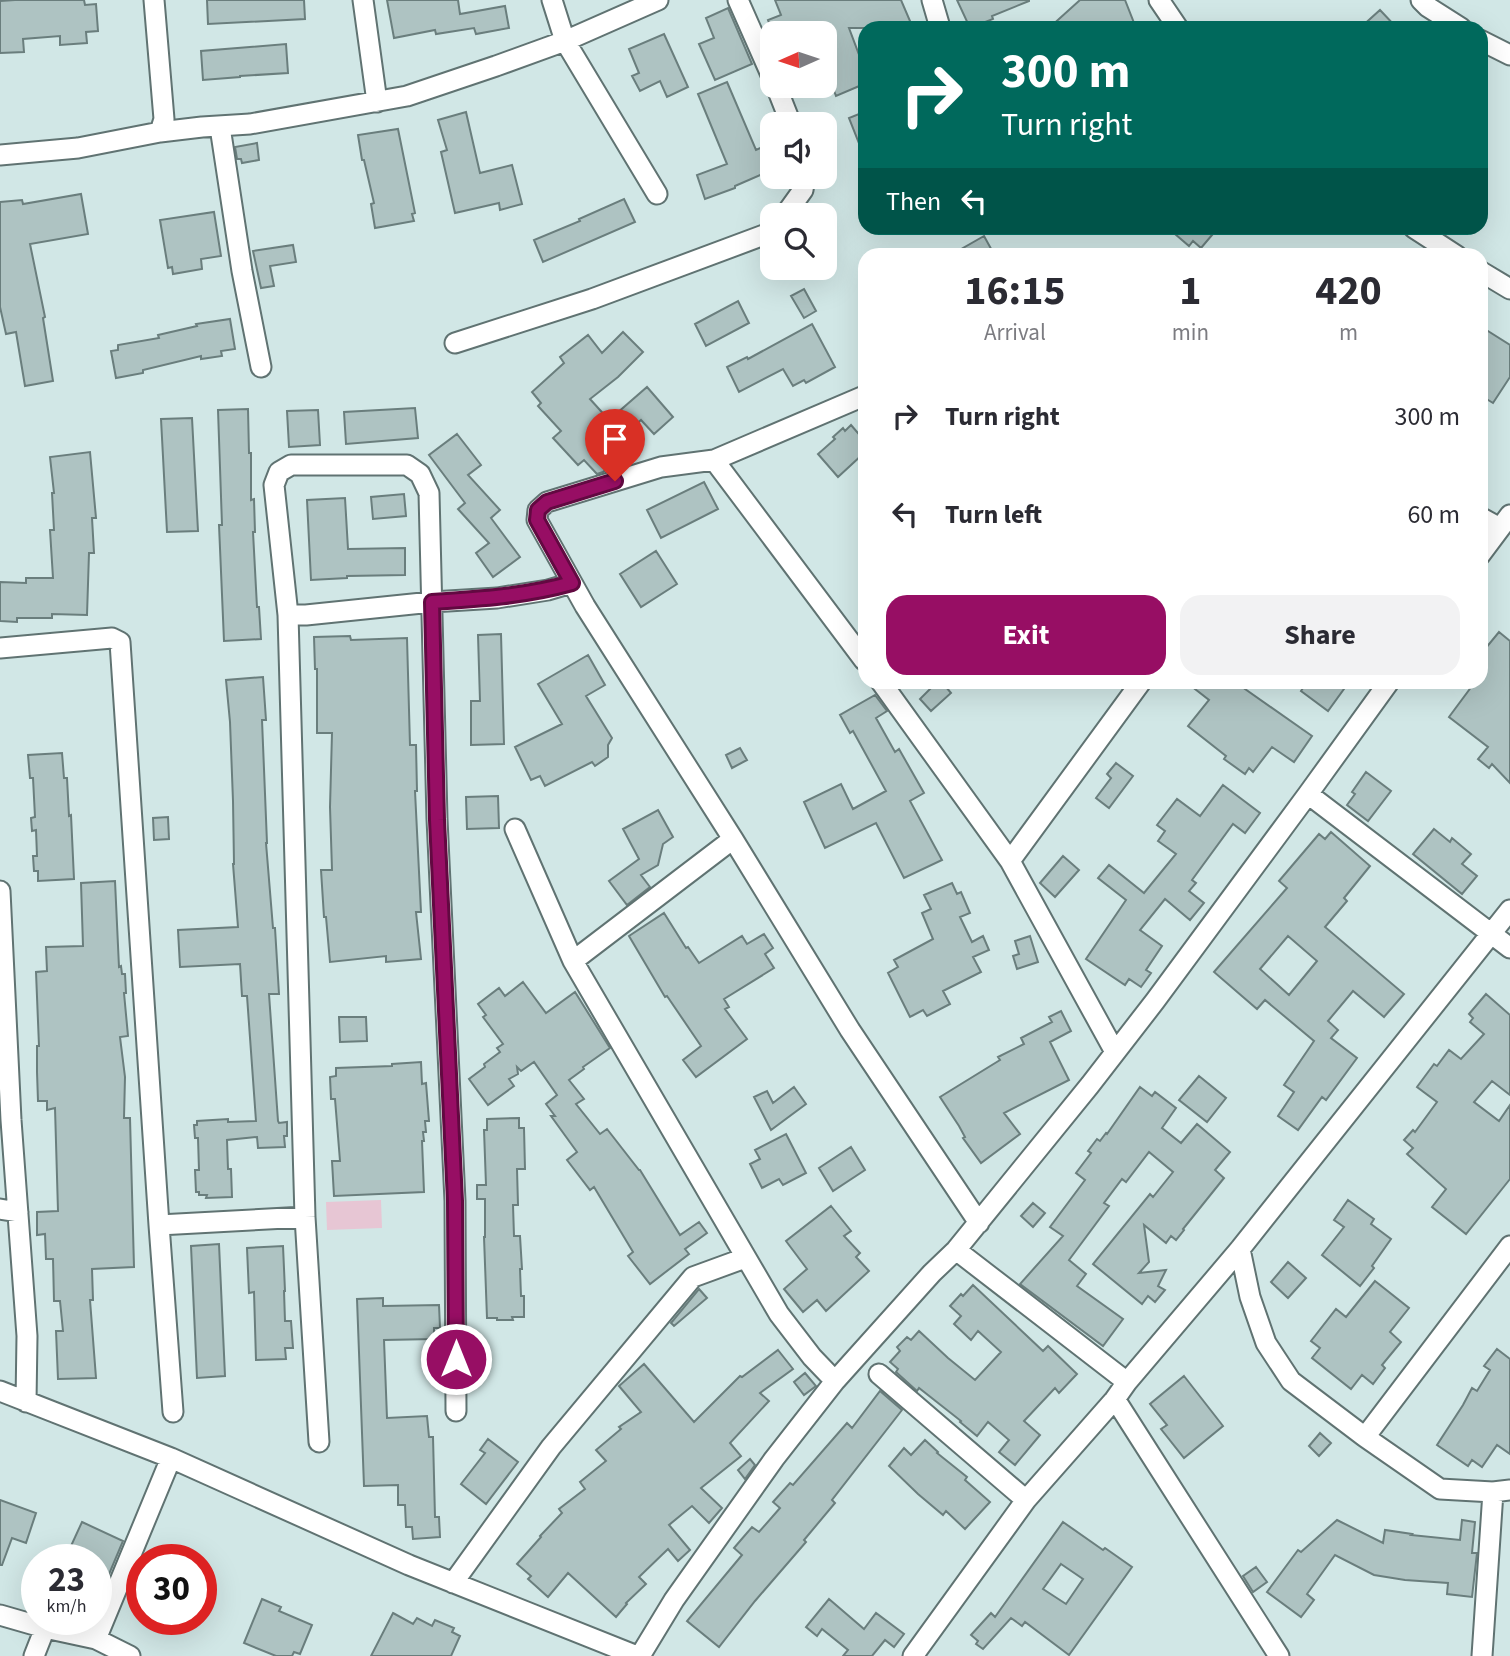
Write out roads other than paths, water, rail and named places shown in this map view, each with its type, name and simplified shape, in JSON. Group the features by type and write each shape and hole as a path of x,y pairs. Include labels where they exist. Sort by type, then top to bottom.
{"street":[{"path":"154,0 164,119 160,132"},
{"path":"363,0 377,102"},
{"path":"552,0 565,41 657,194"},
{"path":"0,155 78,148 160,132 250,124 407,96 565,41 658,0"},
{"path":"738,0 760,50"},
{"path":"932,0 938,21"},
{"path":"1159,0 1173,21"},
{"path":"1421,0 1450,21"},
{"path":"1488,44 1510,55"},
{"path":"220,127 242,271 261,367"},
{"path":"1425,235 1445,248"},
{"path":"455,343 592,299 760,236"},
{"path":"1488,276 1510,289"},
{"path":"858,399 714,460 660,467 547,502 538,510 537,520 585,606 850,1030 979,1223"},
{"path":"714,460 858,652"},
{"path":"319,1442 305,1217 288,615 274,485 279,472 291,465 407,464 421,474 429,493 437,820 455,1201 456,1411"},
{"path":"1488,544 1505,521"},
{"path":"288,615 497,598 548,590 572,583"},
{"path":"0,648 112,638 120,642 173,1412"},
{"path":"886,689 1010,861 1115,1052"},
{"path":"1010,861 1131,689"},
{"path":"0,1391 172,1458 409,1565 639,1656 674,1600 774,1459 835,1381 979,1223 1115,1052 1384,689"},
{"path":"1308,794 1510,948"},
{"path":"515,829 573,961 745,1258 779,1314 812,1357 835,1381"},
{"path":"573,961 733,839"},
{"path":"0,891 10,1120 9,1210 27,1336 26,1402"},
{"path":"913,1656 1026,1500 1115,1399 1240,1249 1510,911"},
{"path":"159,1225 305,1217"},
{"path":"1365,1437 1510,1246"},
{"path":"1240,1249 1250,1297 1266,1343 1291,1381 1440,1489 1502,1491 1482,1656"},
{"path":"956,1250 1127,1382"},
{"path":"453,1583 551,1447 692,1277 745,1258"},
{"path":"879,1374 1026,1500"},
{"path":"1115,1399 1279,1656"},
{"path":"96,1639 172,1458"},
{"path":"0,1615 21,1621"},
{"path":"34,1656 42,1635"},
{"path":"77,1635 96,1639 130,1656"}]}
